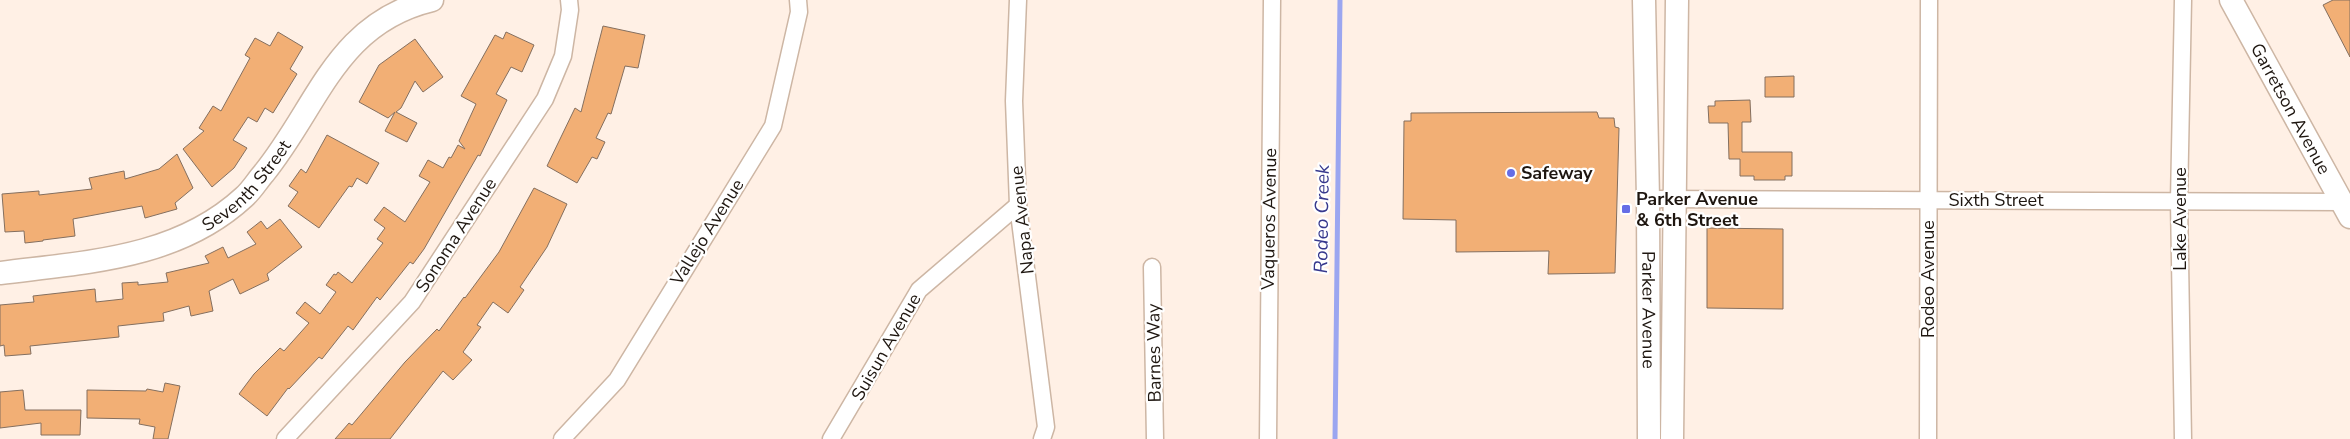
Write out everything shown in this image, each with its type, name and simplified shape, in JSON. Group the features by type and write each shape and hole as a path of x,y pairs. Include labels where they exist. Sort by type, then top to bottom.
{"main road":[{"name":"Seventh Street","path":"0,273 120,258 167,245 207,224 245,197 275,159 331,70 354,42 379,21 410,5 432,0"},
{"name":"Parker Avenue","path":"1644,0 1648,199 1649,439"},
{"name":"Parker Avenue","path":"1672,439 1677,0"},
{"name":"Garretson Avenue","path":"2231,0 2346,210"}],"street":[{"name":"Sonoma Avenue","path":"285,439 412,302 534,115 544,99 563,56 570,10 569,0"},
{"name":"Vallejo Avenue","path":"562,439 617,380 773,126 799,12 798,0"},
{"name":"Napa Avenue","path":"1018,0 1014,101 1018,205 1046,427 1042,439"},
{"name":"Vaqueros Avenue","path":"1268,439 1272,0"},
{"name":"Rodeo Avenue","path":"1928,439 1929,0"},
{"name":"Lake Avenue","path":"2183,439 2179,201 2184,0"},
{"name":"Sixth Street","path":"1648,199 2179,201 2346,210"},
{"name":"Suisun Avenue","path":"830,439 919,290 1018,205"},
{"name":"Barnes Way","path":"1152,267 1155,439"}],"building":[{"path":"2333,0 2350,0 2350,57 2323,5"},
{"path":"603,26 645,35 638,68 625,66 611,114 608,113 596,138 605,142 597,159 592,157 577,183 547,166 575,108 581,112"},
{"path":"278,32 303,47 290,69 297,74 273,113 265,108 257,122 248,117 233,140 247,148 234,168 212,187 183,149 204,131 199,128 213,106 221,111 250,58 245,55 255,38 270,46"},
{"path":"506,32 534,45 522,72 511,67 496,94 507,100 480,156 478,155 424,249 413,264 410,262 380,300 377,297 353,330 348,326 322,359 319,357 288,388 267,416 239,394 254,374 280,348 284,351 309,323 296,313 305,302 320,314 336,292 326,285 334,274 336,275 338,272 352,283 383,243 377,239 385,228 374,220 384,207 405,222 430,182 419,176 428,160 443,168 458,145 465,149 459,141 476,104 461,96 495,35 503,39"},
{"path":"415,39 443,77 423,92 415,81 401,108 396,112 417,123 407,142 385,131 395,112 388,118 359,102 379,65"},
{"path":"1794,76 1794,97 1765,97 1765,77"},
{"path":"1750,100 1751,122 1742,122 1742,152 1792,152 1792,176 1785,176 1785,180 1754,180 1754,176 1740,176 1740,159 1729,159 1728,123 1709,123 1708,106 1715,106 1715,101"},
{"name":"Safeway","path":"1597,112 1599,118 1614,118 1615,127 1619,128 1615,273 1548,274 1549,251 1456,252 1456,220 1403,219 1404,121 1411,121 1411,113"},
{"path":"327,135 379,163 367,184 357,178 352,187 349,186 319,228 288,206 298,192 289,186 301,169 306,173"},
{"path":"177,154 193,188 175,203 177,209 145,218 142,206 73,219 75,236 43,241 25,243 24,231 5,232 2,194 39,191 39,195 92,189 89,178 124,171 125,179 159,169"},
{"path":"534,188 567,204 547,247 520,287 524,290 508,313 493,302 477,325 481,327 463,352 472,360 453,380 443,371 390,439 335,439 349,423 352,425 405,362 437,329 439,331 499,252"},
{"path":"280,219 302,247 267,274 269,280 240,294 233,279 209,291 213,311 191,316 189,306 163,313 164,321 118,326 119,337 30,346 31,354 5,356 4,345 0,346 0,305 34,302 33,296 95,289 96,302 123,299 122,283 138,282 138,285 168,282 166,273 209,263 205,256 223,247 228,258 256,244 247,232 261,221 267,229"},
{"path":"1707,228 1783,229 1783,309 1707,308"},
{"path":"165,383 180,386 168,439 153,439 155,427 139,424 140,419 87,418 87,390 146,391 147,389 163,392"},
{"path":"23,390 25,410 81,410 80,435 41,435 41,423 0,428 0,392"}],"waterway":[{"name":"Rodeo Creek","path":"1335,439 1340,0"}],"place":[{"name":"Safeway","path":"1511,173"},
{"name":"Parker Avenue & 6th Street","path":"1626,209"}]}
